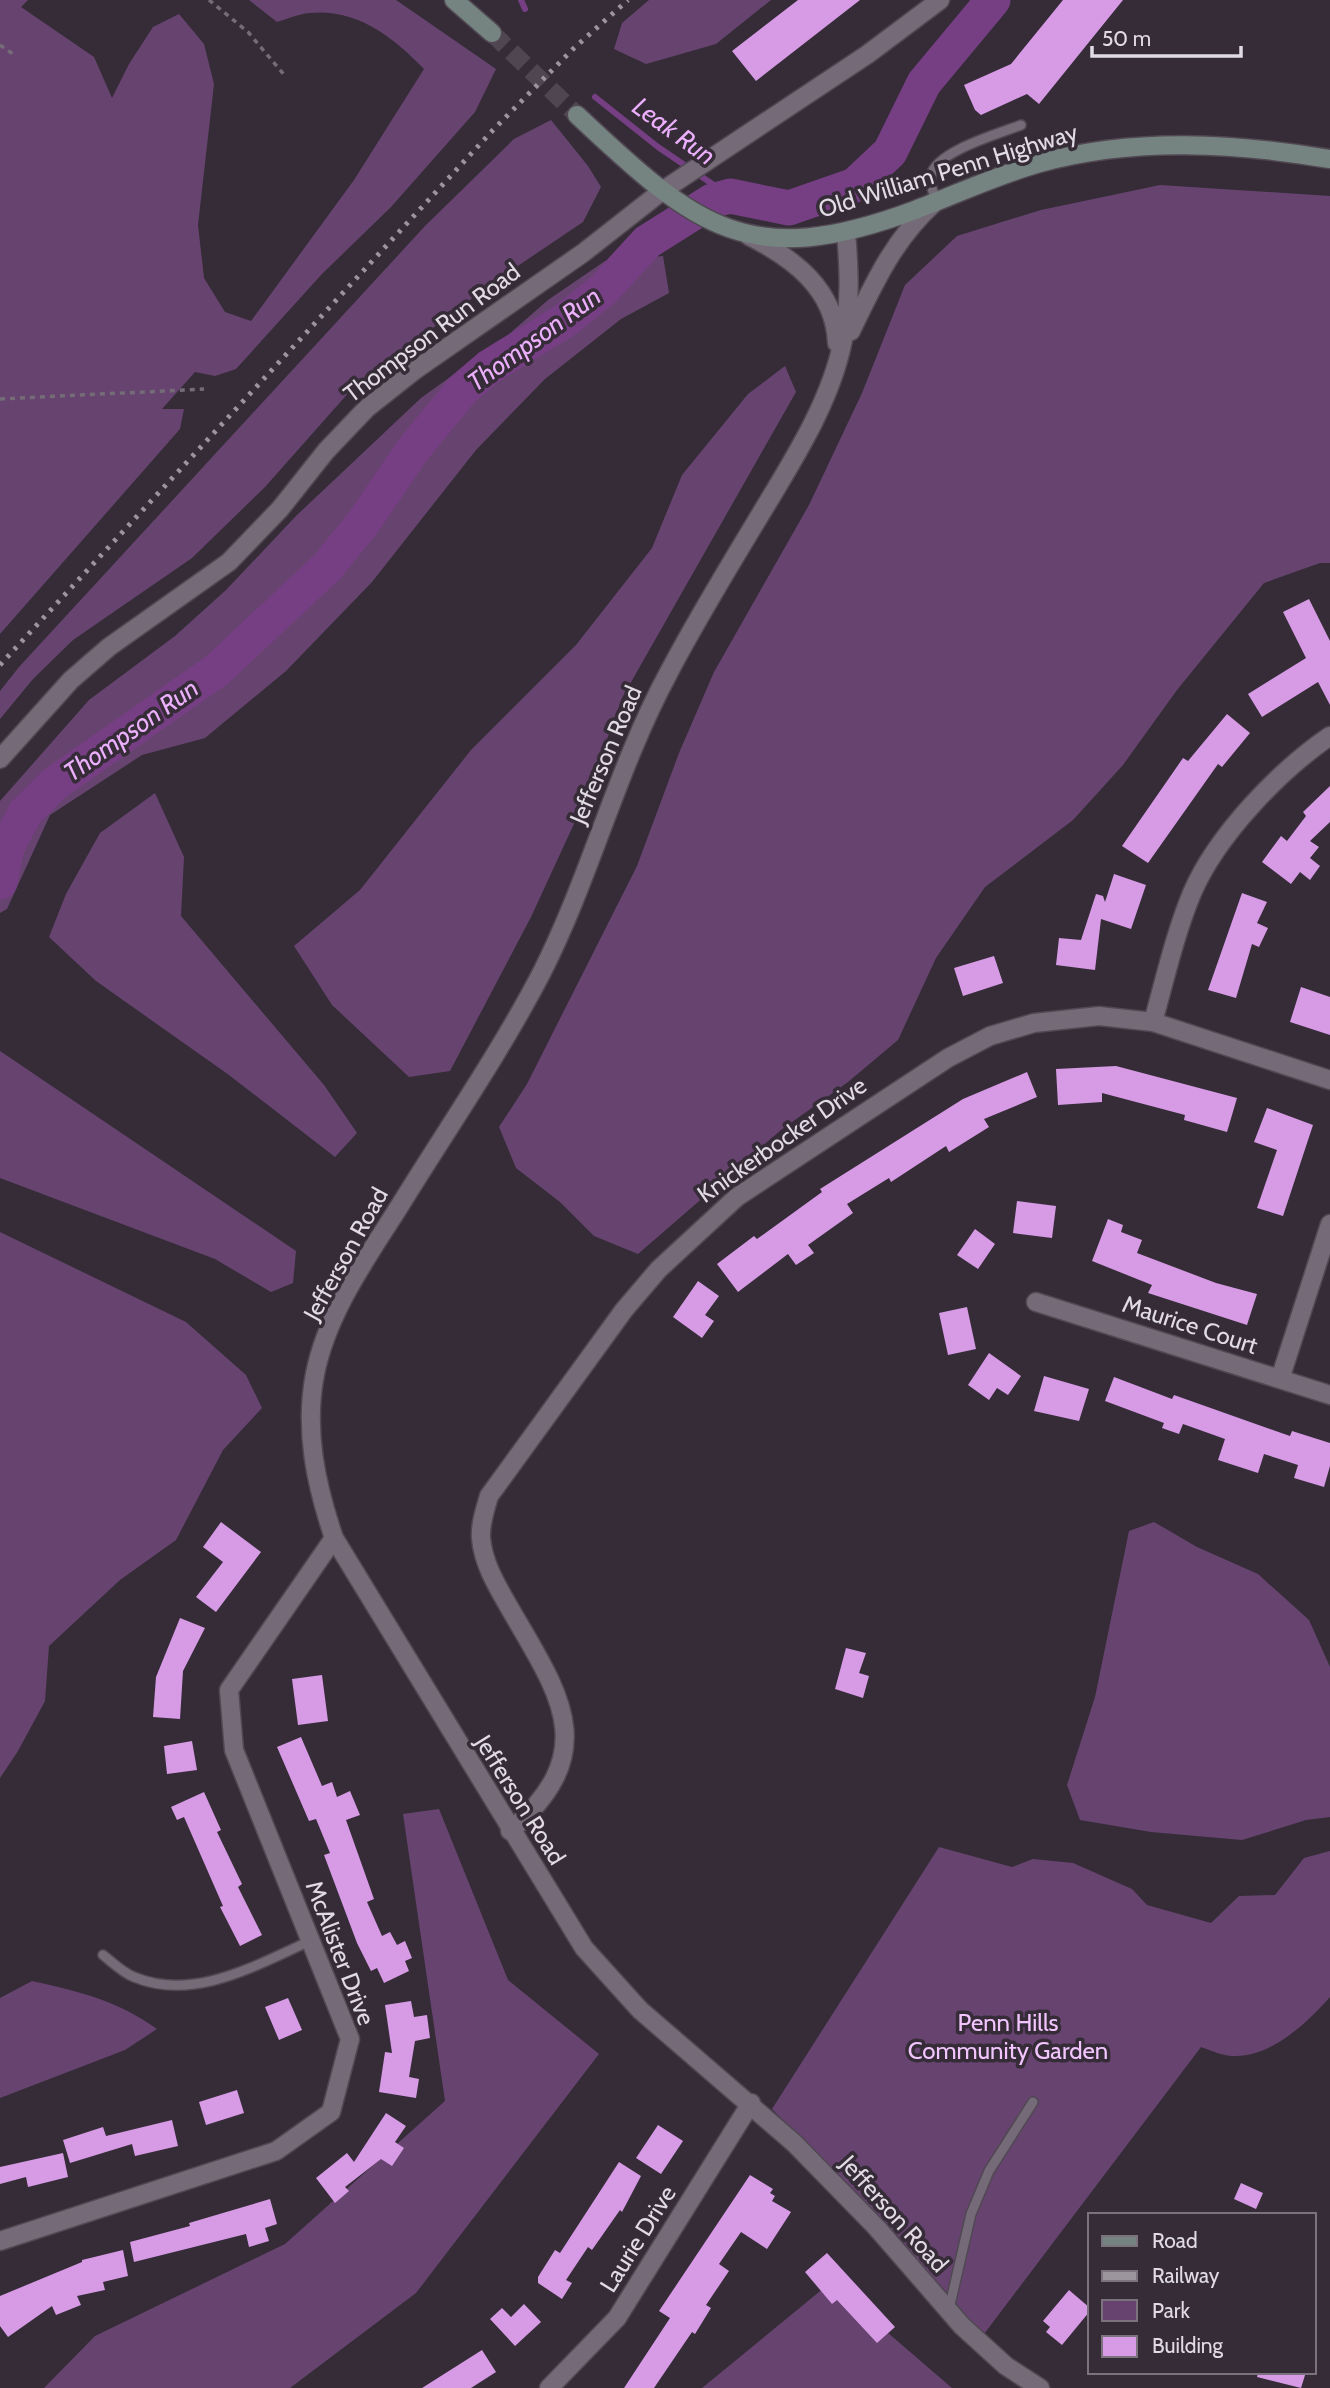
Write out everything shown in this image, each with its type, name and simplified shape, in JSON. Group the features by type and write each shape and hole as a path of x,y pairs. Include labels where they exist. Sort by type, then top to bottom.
{"main road":[{"path":"454,0 492,33"},
{"name":"Old William Penn Highway","path":"577,115 668,187 682,205 713,222 742,233 776,240 846,232 1040,163 1136,147 1260,148 1330,159"}],"street":[{"name":"Thompson Run Road","path":"0,759 71,680 109,647 229,562 280,509 326,452 367,408 583,253 668,187 868,54 940,0"},
{"path":"838,360 896,244 907,229 936,201"},
{"name":"Jefferson Road","path":"846,232 848,314 838,360 820,408 793,461 667,674 624,768 564,923 519,1015 343,1298 315,1373 311,1410 318,1490 334,1538 510,1832 583,1948 640,2010 751,2103 844,2193 948,2310 1006,2366 1040,2388"},
{"path":"742,233 792,260 810,278 832,314 838,360"},
{"path":"1153,1022 1180,925 1201,875 1232,830 1265,793 1296,762 1330,736"},
{"name":"Knickerbocker Drive","path":"510,1832 543,1801 551,1788 562,1756 563,1720 553,1683 489,1569 481,1536 485,1510 496,1484 624,1310 659,1269 737,1197 921,1074 971,1045 1014,1027 1099,1016 1153,1022 1330,1080"},
{"path":"1280,1379 1330,1224"},
{"name":"Maurice Court","path":"1036,1302 1330,1395"},
{"name":"McAlister Drive","path":"0,2241 276,2151 331,2112 350,2039 234,1750 229,1690 334,1538"},
{"name":"Laurie Drive","path":"549,2388 617,2318 751,2103"}],"lane":[{"path":"936,201 930,183 931,174 945,156 1021,125"},
{"path":"103,1955 131,1976 160,1986 192,1986 251,1967 310,1941"},
{"path":"948,2310 971,2214 989,2171 1033,2102"}],"path":[{"path":"209,0 248,32 286,77"},
{"path":"0,45 13,54"},
{"path":"0,399 204,389"}],"green space":[{"path":"0,0 28,0 21,7 94,57 112,98 129,64 153,27 179,14 204,44 214,84 198,225 204,278 225,312 251,321 354,180 424,69 387,36 358,20 343,15 309,13 277,22 249,0 396,0 496,69 475,112 391,207 322,274 236,369 215,376 195,372 162,409 184,409 180,429 0,634"},
{"path":"649,0 771,0 716,44 646,64 614,49 622,23"},
{"path":"551,120 588,166 601,187 583,222 491,284 351,390 265,487 192,558 73,640 33,679 0,719 0,691 19,667 425,226 514,139"},
{"path":"1160,185 1330,196 1330,563 1320,563 1264,583 1177,690 1123,765 1073,820 985,887 936,958 898,1040 848,1082 781,1130 638,1254 594,1236 560,1202 516,1168 499,1127 527,1084 637,866 679,753 714,672 809,505 862,393 905,285 957,236 1041,210"},
{"path":"663,256 669,293 621,319 545,379 476,450 372,582 286,671 205,738 142,755 50,815 7,909 0,913 0,801 89,700 175,636 226,590 296,516 421,398 507,336 548,300 605,261"},
{"path":"785,366 796,392 622,698 585,800 531,917 450,1071 409,1077 332,1005 294,946 360,890 471,750 576,645 652,548 682,475 748,394"},
{"path":"155,793 184,857 181,916 324,1085 357,1133 335,1157 229,1075 96,981 49,937 66,894 100,833"},
{"path":"0,1051 296,1251 293,1283 271,1292 215,1259 0,1178"},
{"path":"0,1232 186,1322 246,1375 262,1408 223,1450 176,1540 120,1580 49,1646 45,1701 0,1778"},
{"path":"1154,1522 1197,1547 1258,1574 1309,1620 1330,1667 1330,1817 1306,1820 1242,1840 1151,1832 1080,1820 1067,1785 1095,1697 1129,1531"},
{"path":"439,1809 508,1980 599,2054 416,2293 290,2388 44,2388 95,2336 285,2244 445,2101 403,1814"},
{"name":"Penn Hills Community Garden","path":"939,1847 1012,1867 1033,1859 1073,1863 1132,1889 1147,1905 1211,1923 1239,1896 1275,1895 1304,1858 1330,1851 1330,1997 1299,2028 1261,2051 1229,2056 1201,2047 978,2342 928,2286 903,2241 772,2109"},
{"path":"32,1981 98,1998 157,2029 125,2050 0,2098 0,1998"},
{"path":"830,2283 952,2388 702,2388"}],"building":[{"path":"798,0 860,0 756,81 732,51"},
{"path":"1063,0 1123,0 1039,104 1027,94 981,115 975,110 964,85 1011,64"},
{"path":"1309,599 1330,641 1330,705 1318,682 1262,717 1248,694 1306,658 1283,612"},
{"path":"1227,714 1250,733 1222,767 1218,764 1148,863 1122,846 1183,758 1188,761"},
{"path":"1330,786 1330,822 1310,841 1319,847 1310,858 1320,866 1310,880 1300,872 1291,884 1262,862 1281,836 1287,841 1306,816 1303,812"},
{"path":"1114,874 1146,885 1131,929 1101,919 1095,970 1056,965 1059,938 1081,940 1096,894 1103,896 1105,902"},
{"path":"1242,893 1267,902 1257,923 1268,928 1259,947 1252,944 1236,998 1208,990"},
{"path":"994,956 1003,983 963,996 954,968"},
{"path":"1301,987 1330,997 1330,1035 1290,1022"},
{"path":"1116,1066 1237,1098 1227,1132 1184,1120 1185,1115 1102,1093 1102,1102 1058,1105 1056,1069"},
{"path":"1027,1072 1037,1097 984,1119 989,1127 949,1152 946,1146 891,1182 889,1178 847,1204 853,1213 808,1245 814,1253 796,1265 788,1254 738,1292 717,1264 754,1236 757,1239 822,1192 820,1189 963,1099"},
{"path":"1267,1108 1313,1125 1283,1216 1257,1208 1277,1150 1254,1142"},
{"path":"1017,1201 1056,1206 1052,1238 1013,1233"},
{"path":"1108,1219 1123,1225 1121,1232 1142,1240 1137,1253 1216,1283 1257,1294 1247,1325 1148,1293 1152,1285 1092,1261"},
{"path":"975,1229 995,1244 978,1269 957,1255"},
{"path":"698,1281 719,1296 705,1315 714,1321 702,1338 673,1317"},
{"path":"967,1307 976,1349 948,1355 939,1313"},
{"path":"989,1353 1021,1376 1008,1395 997,1388 989,1400 968,1385"},
{"path":"1044,1376 1089,1389 1079,1421 1034,1411"},
{"path":"1114,1377 1172,1399 1174,1395 1290,1436 1292,1431 1330,1443 1330,1466 1324,1487 1294,1478 1298,1465 1264,1454 1258,1473 1218,1460 1225,1439 1183,1424 1179,1434 1162,1428 1164,1423 1105,1401"},
{"path":"221,1522 261,1552 216,1612 196,1597 223,1562 203,1547"},
{"path":"180,1618 205,1628 183,1671 180,1719 153,1717 156,1677"},
{"path":"846,1648 866,1653 859,1673 869,1676 863,1698 835,1689"},
{"path":"322,1675 328,1721 298,1725 292,1679"},
{"path":"301,1737 322,1786 332,1782 337,1797 350,1791 360,1815 346,1820 374,1899 367,1902 382,1936 390,1932 397,1945 405,1941 412,1958 405,1961 409,1971 384,1983 377,1968 371,1971 357,1943 324,1855 330,1853 316,1819 309,1821 277,1747"},
{"path":"192,1741 197,1770 167,1774 164,1746"},
{"path":"204,1792 221,1830 217,1832 242,1884 238,1887 262,1935 240,1946 220,1907 223,1906 184,1817 177,1820 171,1807"},
{"path":"288,1998 302,2030 279,2040 265,2007"},
{"path":"411,2001 414,2017 427,2015 430,2038 415,2041 409,2077 419,2079 416,2098 379,2092 385,2052 392,2053 385,2005"},
{"path":"237,2090 244,2113 206,2125 199,2102"},
{"path":"386,2113 406,2126 395,2142 404,2148 392,2166 381,2159 345,2187 349,2191 335,2203 316,2178 347,2153 354,2162"},
{"path":"172,2120 178,2146 135,2156 132,2144 70,2163 63,2140 103,2127 106,2136"},
{"path":"658,2125 683,2141 661,2174 636,2158"},
{"path":"63,2153 68,2177 28,2187 26,2177 0,2184 0,2167"},
{"path":"619,2162 641,2176 622,2212 620,2210 592,2250 588,2247 566,2280 572,2283 562,2299 538,2283 538,2277 555,2250 560,2253"},
{"path":"750,2175 773,2189 770,2193 775,2196 772,2201 791,2212 767,2249 741,2232 719,2264 729,2271 706,2305 711,2308 695,2334 692,2332 654,2388 624,2388 670,2318 659,2311"},
{"path":"1241,2183 1263,2193 1256,2209 1234,2199"},
{"path":"270,2199 277,2224 265,2228 269,2241 249,2247 246,2234 134,2262 130,2242 190,2226 189,2223"},
{"path":"123,2250 128,2276 103,2282 105,2290 77,2296 81,2305 56,2315 52,2306 8,2337 0,2326 0,2296 82,2260"},
{"path":"827,2253 895,2327 877,2343 837,2300 832,2304 805,2272"},
{"path":"1069,2290 1088,2306 1088,2313 1062,2345 1046,2332 1050,2327 1043,2321"},
{"path":"524,2304 541,2322 515,2346 490,2319 502,2308 511,2317"},
{"path":"482,2350 496,2372 471,2388 422,2388"},
{"path":"1258,2374 1305,2374 1301,2388 1257,2377"}],"waterway":[{"name":"Leak Run","path":"521,0 525,9"},
{"name":"Thompson Run","path":"0,882 7,847 25,813 54,784 217,670 327,567 363,523 412,451 462,390 489,367 564,321 604,289 647,242 712,201 730,196 789,208 855,185 890,152 924,83 993,0"},
{"name":"Leak Run","path":"595,97 658,147 730,196"}],"tunnel":[{"path":"492,33 577,115"}],"railway":[{"path":"0,665 493,130 573,49 628,0"}]}
